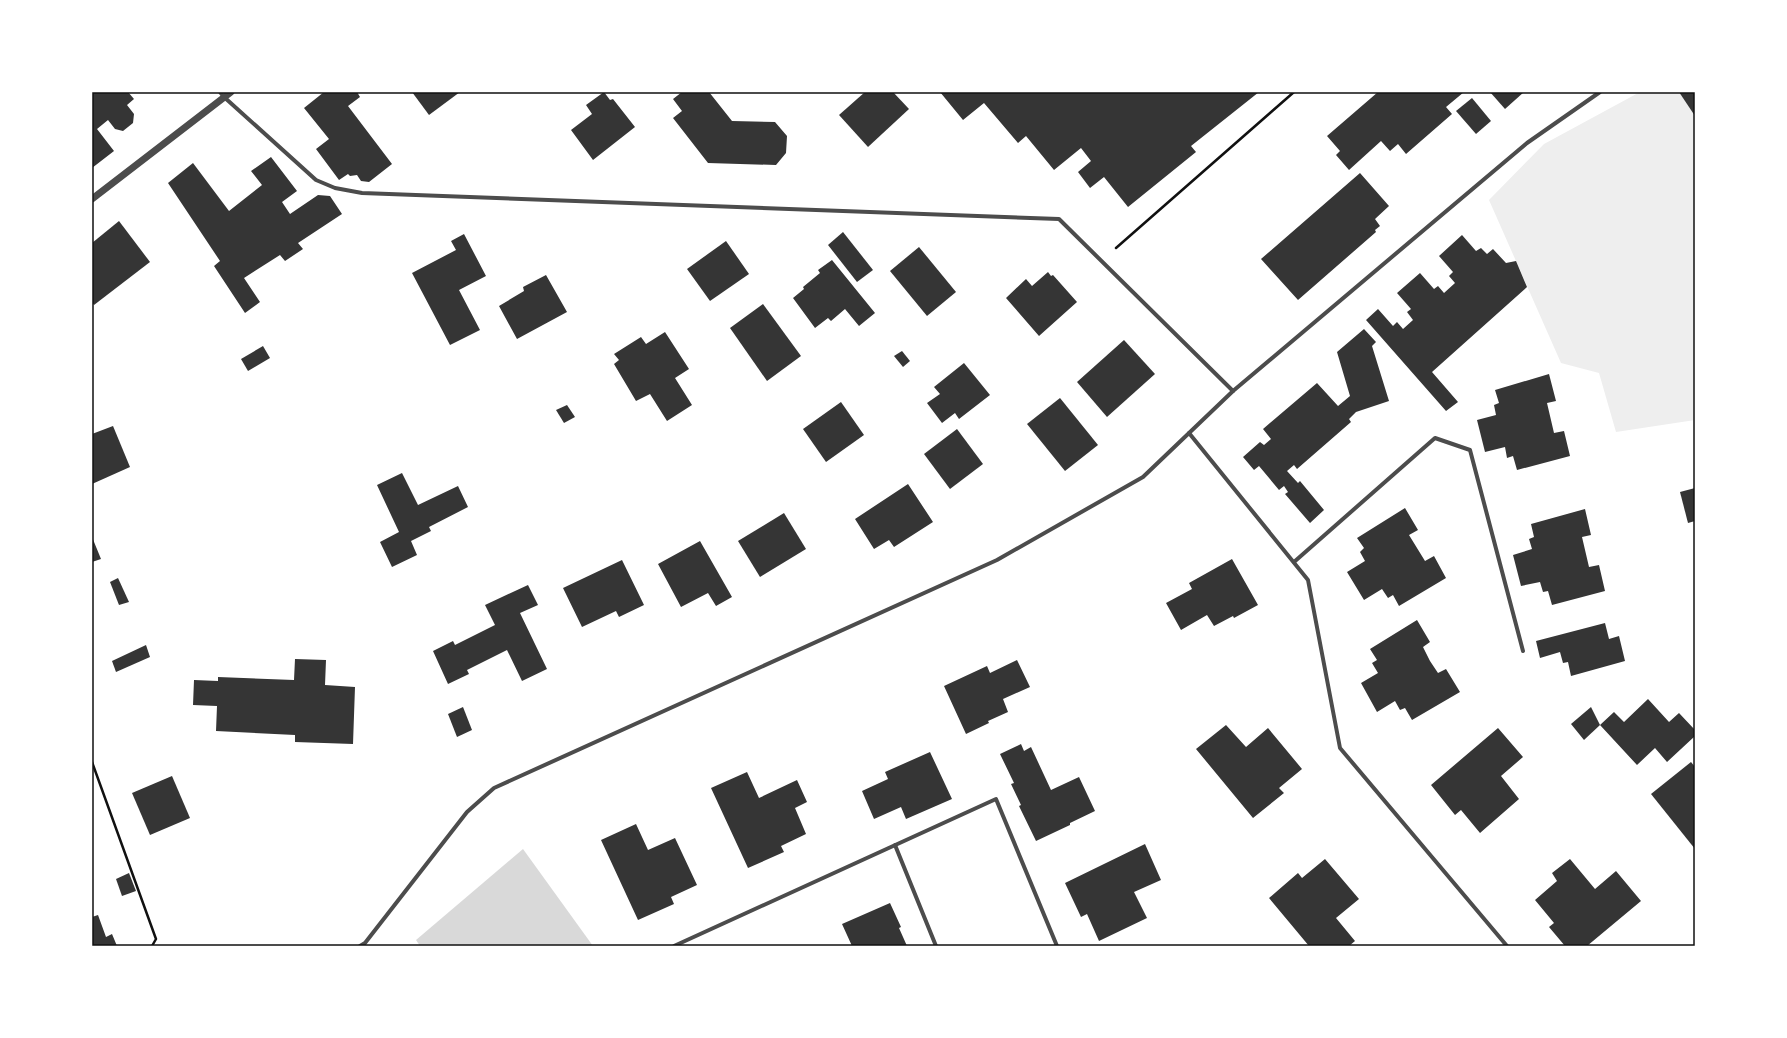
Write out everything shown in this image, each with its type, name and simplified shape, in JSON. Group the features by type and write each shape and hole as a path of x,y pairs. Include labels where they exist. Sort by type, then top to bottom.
{"street":[{"path":"92,199 222,95 231,92"},
{"path":"360,946 366,945 467,812 494,788 997,560 1143,477 1234,391 1527,144 1600,92"},
{"path":"222,95 316,180 335,188 362,193 1059,219 1234,391"},
{"path":"1189,433 1308,580 1340,748 1507,946"},
{"path":"1294,562 1434,438 1470,450 1523,651"},
{"path":"674,946 996,800 1056,946"},
{"path":"895,845 936,946"}],"path":[{"path":"1101,261 1294,92"},
{"path":"92,762 156,939 152,946"}],"shaded area":[{"path":"1640,92 1695,92 1695,420 1616,432 1599,373 1561,363 1489,200 1544,144"},
{"path":"523,849 593,946 420,946 416,940"}],"building":[{"path":"92,92 128,92 134,99 127,105 134,114 133,123 123,131 115,129 108,120 97,129 114,151 92,168"},
{"path":"324,92 357,92 360,97 348,106 392,164 369,182 361,181 357,175 350,176 348,174 339,180 316,149 329,139 304,108"},
{"path":"412,92 460,92 429,115"},
{"path":"604,92 610,100 613,99 635,127 593,160 571,130 592,114 586,105"},
{"path":"682,92 709,92 732,121 775,122 787,136 786,153 776,165 708,163 673,118 682,111 673,99"},
{"path":"865,92 893,92 909,109 868,147 839,115"},
{"path":"940,92 1259,92 1191,146 1196,152 1128,207 1104,177 1090,188 1078,172 1091,161 1081,148 1054,170 1026,136 1018,143 984,103 963,120"},
{"path":"1378,92 1464,92 1446,107 1452,114 1406,154 1398,144 1390,151 1381,141 1349,170 1336,155 1340,151 1327,136"},
{"path":"1490,92 1524,92 1505,109"},
{"path":"1679,92 1695,92 1695,116"},
{"path":"1472,98 1491,121 1476,134 1456,111"},
{"path":"271,157 297,191 282,202 290,214 318,195 330,196 342,214 298,243 303,249 285,261 280,255 244,278 260,302 245,313 214,266 220,261 168,183 193,163 229,211 262,185 251,171"},
{"path":"1360,173 1389,206 1375,219 1380,226 1375,230 1376,232 1298,300 1261,259"},
{"path":"119,221 150,262 94,305 92,302 92,243"},
{"path":"843,232 873,270 857,282 828,245"},
{"path":"464,234 486,276 459,290 480,330 450,345 412,273 456,250 451,241"},
{"path":"1462,235 1476,251 1481,248 1487,254 1493,249 1506,263 1516,261 1527,287 1432,372 1458,402 1446,411 1366,320 1378,309 1393,326 1397,322 1403,329 1413,320 1407,312 1411,309 1397,293 1420,273 1434,289 1438,286 1444,293 1455,283 1449,276 1453,272 1439,256"},
{"path":"726,241 749,274 710,301 687,269"},
{"path":"919,247 956,292 927,316 890,271"},
{"path":"832,260 875,313 859,326 845,309 831,321 828,318 815,328 793,298 804,289 803,287 820,273 818,270"},
{"path":"1048,272 1051,276 1053,275 1077,302 1039,336 1006,298 1026,279 1032,286"},
{"path":"546,275 567,312 517,339 499,306 524,291 523,287"},
{"path":"763,304 801,356 767,381 730,328"},
{"path":"1364,329 1376,342 1372,346 1389,401 1356,412 1349,419 1351,422 1297,469 1294,465 1287,471 1298,483 1300,481 1324,510 1310,523 1285,494 1288,492 1284,486 1279,490 1259,466 1254,470 1243,457 1260,442 1264,445 1271,439 1263,429 1317,383 1338,406 1350,396 1337,352"},
{"path":"665,332 689,369 675,378 692,405 667,421 650,394 636,401 614,364 619,360 614,354 641,337 646,344"},
{"path":"1124,340 1155,374 1107,417 1077,382"},
{"path":"263,346 270,358 248,371 241,359"},
{"path":"902,351 910,361 903,367 894,356"},
{"path":"964,363 990,395 959,419 955,413 942,423 927,403 940,394 934,387"},
{"path":"1549,374 1556,401 1547,403 1554,433 1564,431 1570,456 1517,470 1513,456 1507,458 1505,447 1485,452 1477,420 1496,415 1494,405 1499,403 1495,390"},
{"path":"1060,398 1098,445 1065,471 1027,424"},
{"path":"841,402 864,435 826,462 803,429"},
{"path":"567,405 575,417 564,423 556,410"},
{"path":"113,426 130,467 92,484 92,434"},
{"path":"957,429 983,464 950,489 924,454"},
{"path":"402,473 418,505 458,486 468,507 429,527 431,531 411,541 417,555 392,567 380,542 399,532 377,485"},
{"path":"908,484 933,522 894,547 889,540 874,549 855,519"},
{"path":"1695,488 1695,521 1688,523 1680,492"},
{"path":"1405,508 1418,530 1409,535 1425,561 1434,556 1446,578 1399,606 1393,595 1388,598 1382,589 1364,600 1347,572 1365,561 1360,552 1364,548 1357,538"},
{"path":"1585,509 1591,535 1582,537 1589,567 1599,565 1605,591 1552,605 1548,591 1543,592 1540,582 1521,586 1513,555 1532,549 1529,539 1534,537 1531,524"},
{"path":"784,513 806,549 760,577 738,541"},
{"path":"92,537 101,559 92,562"},
{"path":"700,541 732,597 716,606 708,593 681,607 658,564"},
{"path":"1232,559 1258,605 1234,618 1233,616 1214,626 1207,615 1181,630 1166,603 1192,589 1189,583"},
{"path":"622,560 644,605 619,617 616,611 582,627 563,588"},
{"path":"118,578 129,602 119,605 110,582"},
{"path":"528,585 538,605 520,613 547,669 522,681 507,650 467,670 469,674 448,684 433,651 453,641 455,645 495,625 485,605"},
{"path":"1417,620 1430,642 1423,647 1430,661 1438,673 1446,669 1460,692 1412,720 1405,708 1400,710 1395,701 1377,712 1361,683 1378,673 1372,663 1377,660 1370,649"},
{"path":"1605,623 1609,639 1619,636 1625,661 1571,676 1568,662 1563,663 1560,652 1540,658 1536,641"},
{"path":"146,645 150,657 116,672 112,661"},
{"path":"295,659 326,660 325,685 355,687 353,744 295,742 295,735 216,731 217,706 193,705 194,680 218,681 218,677 294,680"},
{"path":"1017,660 1030,687 1003,699 1008,712 988,721 989,723 966,734 944,686 987,666 990,673"},
{"path":"1648,699 1669,722 1679,713 1695,730 1695,736 1667,762 1655,748 1637,765 1600,725 1614,712 1624,722"},
{"path":"463,707 472,730 457,737 448,714"},
{"path":"1591,707 1600,725 1584,740 1571,724"},
{"path":"1226,725 1246,747 1268,728 1302,769 1279,788 1284,793 1253,818 1196,749"},
{"path":"1498,728 1523,757 1501,776 1519,799 1480,833 1461,810 1455,815 1431,785"},
{"path":"1021,744 1024,751 1031,747 1051,790 1079,777 1095,811 1036,841 1019,806 1021,805 1011,784 1014,783 1000,754"},
{"path":"930,752 952,799 906,819 901,807 874,819 862,791 888,779 885,772"},
{"path":"1691,762 1695,767 1695,849 1651,794"},
{"path":"747,772 759,798 797,780 807,802 795,808 806,834 781,846 784,852 748,868 711,788"},
{"path":"172,776 190,818 150,835 132,793"},
{"path":"636,824 648,850 675,838 697,885 671,897 674,904 638,920 601,840"},
{"path":"1145,844 1161,880 1134,892 1147,918 1099,941 1087,914 1081,917 1065,883"},
{"path":"1325,859 1359,899 1336,918 1355,941 1349,946 1309,946 1269,898 1298,873 1302,878"},
{"path":"1570,859 1595,889 1616,871 1641,901 1587,946 1565,946 1549,927 1554,923 1535,900 1557,881 1552,873"},
{"path":"129,873 136,891 122,896 116,879"},
{"path":"890,903 901,927 899,928 907,946 852,946 842,924"},
{"path":"98,915 106,937 112,934 117,946 92,946 92,917"}]}
